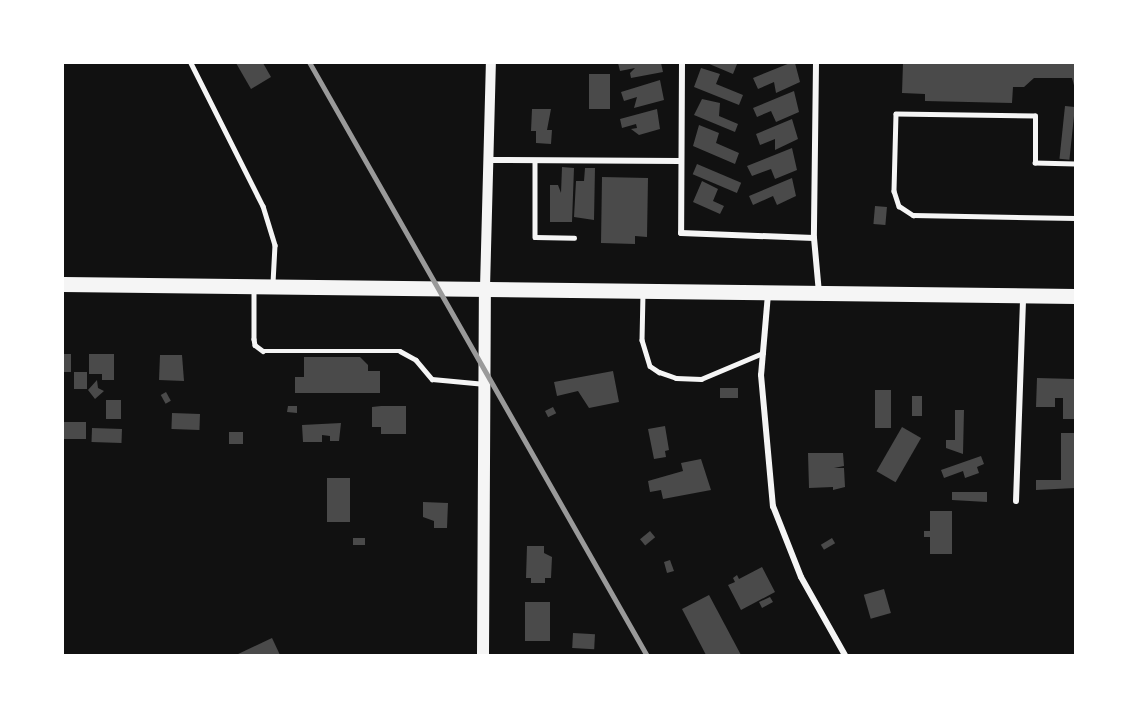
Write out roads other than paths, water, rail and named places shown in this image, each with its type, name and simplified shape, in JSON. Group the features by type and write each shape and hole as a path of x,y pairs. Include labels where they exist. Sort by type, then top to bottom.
{"highway":[{"path":"63,284 1075,296"}],"main road":[{"path":"483,655 485,288"}],"street":[{"path":"485,288 491,63"},
{"path":"682,63 681,233 814,238"},
{"path":"816,63 814,238 819,294"},
{"path":"488,160 680,161"},
{"path":"768,293 761,375 773,506 801,577 845,655"},
{"path":"1016,501 1024,295"}],"lane":[{"path":"191,63 263,206 275,245 273,286"},
{"path":"1075,164 1035,163 1035,116 896,114 894,191 899,206 913,215 1075,218"},
{"path":"535,160 535,237 574,238"},
{"path":"254,286 254,339 263,351 400,351 416,360 432,379 486,384"},
{"path":"644,291 642,340 650,366 659,372 676,378 701,379 763,353"}],"railway":[{"path":"310,63 647,655"}]}
